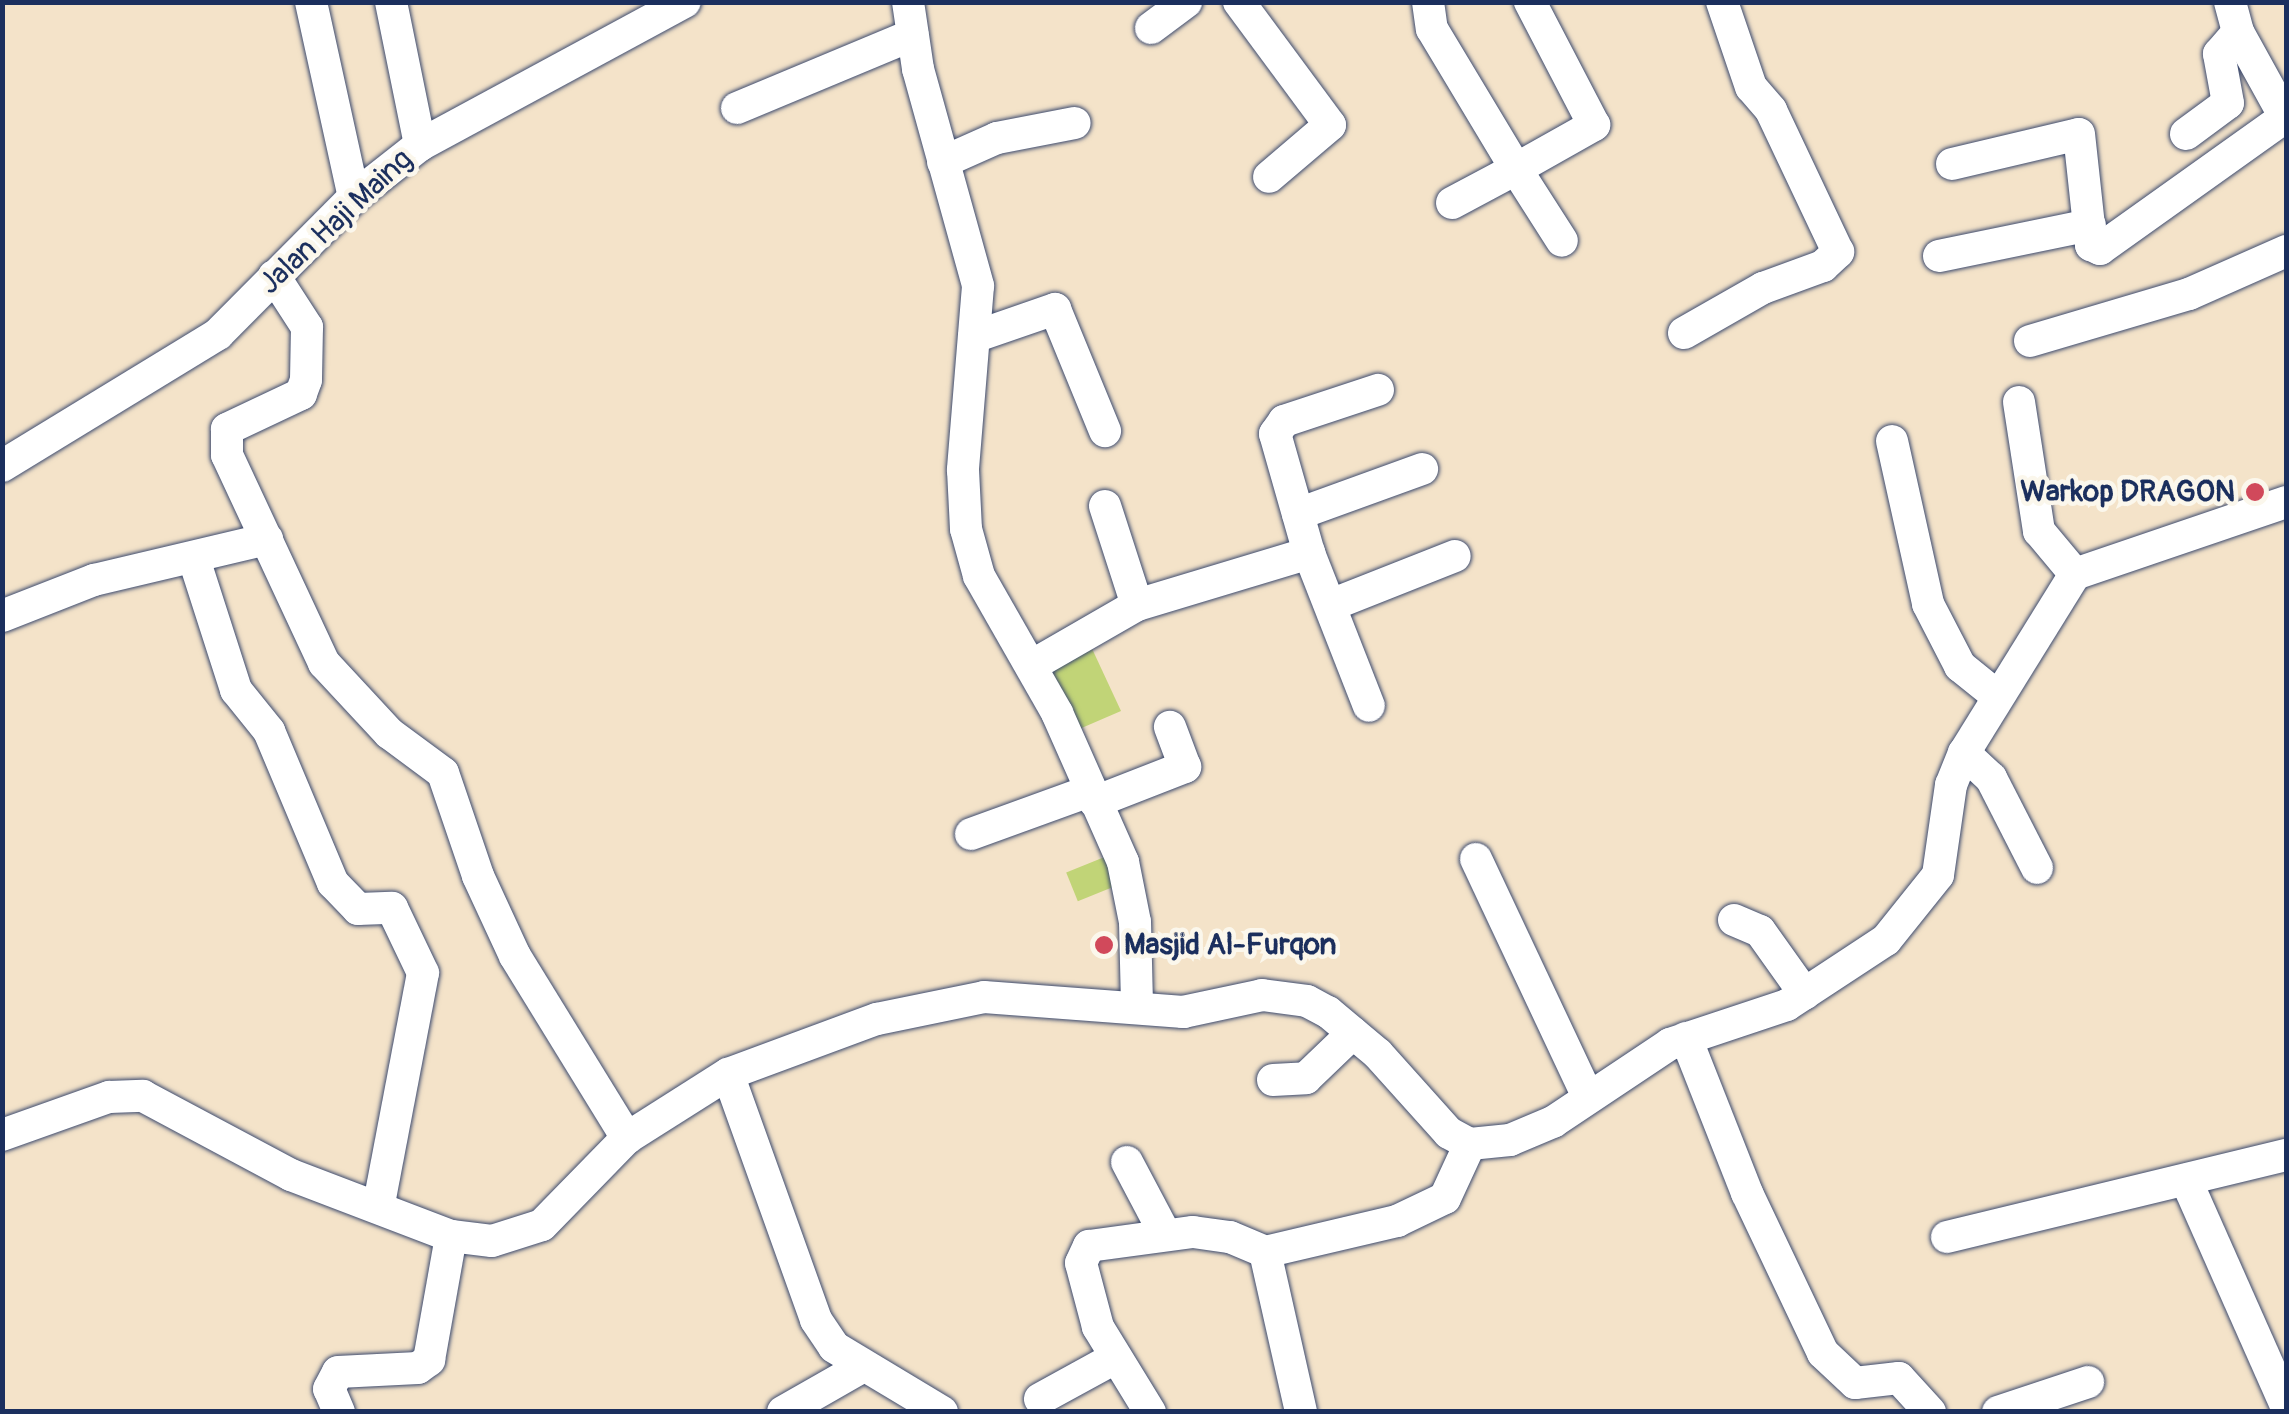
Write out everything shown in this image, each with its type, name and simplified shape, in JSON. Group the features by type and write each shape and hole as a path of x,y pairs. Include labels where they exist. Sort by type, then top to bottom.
{"street":[{"path":"311,2 354,197"},
{"path":"391,2 420,144"},
{"name":"Jalan Haji Maing","path":"2,466 192,352 354,197 420,144 685,2"},
{"path":"1151,28 1186,2"},
{"path":"1239,2 1330,125 1269,177"},
{"path":"1428,2 1432,28 1562,241"},
{"path":"1452,204 1594,124 1530,2"},
{"path":"1684,333 1838,252 1771,110 1751,86 1722,2"},
{"path":"1952,164 2079,134 2094,249 2128,234 2286,118 2234,17"},
{"path":"2186,134 2228,103 2218,54 2234,17"},
{"path":"737,108 910,19 943,162 978,286 963,470 966,529 980,576 1031,666 1093,796 1132,896 1137,1005"},
{"path":"943,162 997,138 1075,122"},
{"path":"1939,256 2090,225"},
{"path":"2030,342 2189,294 2286,251"},
{"path":"274,276 306,328 306,380 301,394 236,422 224,441 324,662 389,733 443,772 478,876 515,956 627,1138"},
{"path":"974,337 1056,309 1106,431"},
{"path":"1369,706 1309,553 1278,427 1378,390"},
{"path":"2019,402 2039,530 2076,574"},
{"path":"1892,442 1928,604 1960,666 1996,695"},
{"path":"1298,514 1422,469"},
{"path":"2,1136 109,1097 143,1096 291,1175 379,1204 451,1236 492,1241 542,1225 627,1138 728,1074 926,1005 984,998 1210,1012 1262,995 1284,996 1328,1012 1353,1033 1432,1119 1470,1144 1531,1133 1638,1060 1805,994 1886,940 1938,876 1951,785 1964,753 1996,695 2076,574 2286,502"},
{"path":"1105,506 1138,605"},
{"path":"2,616 94,580 268,539"},
{"path":"1031,666 1138,605 1309,553"},
{"path":"1331,606 1454,556"},
{"path":"194,559 236,690 269,731 333,884 358,909 392,908 423,973 379,1204"},
{"path":"971,834 1185,766 1170,727"},
{"path":"1964,753 1990,778 2037,868"},
{"path":"1476,859 1588,1096"},
{"path":"1734,920 1760,931 1805,994"},
{"path":"1273,1080 1306,1078 1353,1033"},
{"path":"1686,1038 1747,1193 1823,1353 1855,1383 1898,1378 1930,1412"},
{"path":"728,1074 816,1320 834,1347 862,1368 942,1412"},
{"path":"1150,1412 1113,1358 1088,1297 1082,1254 1099,1243 1165,1234 1214,1234 1265,1252 1424,1212 1445,1198 1470,1144"},
{"path":"1947,1237 2286,1155"},
{"path":"1127,1162 1165,1234"},
{"path":"2186,1180 2286,1406"},
{"path":"339,1412 329,1389 338,1372 418,1368 429,1360 451,1236"},
{"path":"1265,1252 1301,1412"},
{"path":"1040,1399 1113,1358"},
{"path":"782,1412 862,1368"},
{"path":"1998,1412 2052,1402 2088,1382"}],"green space":[{"path":"1088,640 1121,711 1070,733 1037,670"},
{"path":"1107,856 1119,885 1078,901 1066,872"}],"place":[{"name":"Warkop DRAGON","path":"2255,492"},
{"name":"Masjid Al-Furqon","path":"1104,945"}]}
